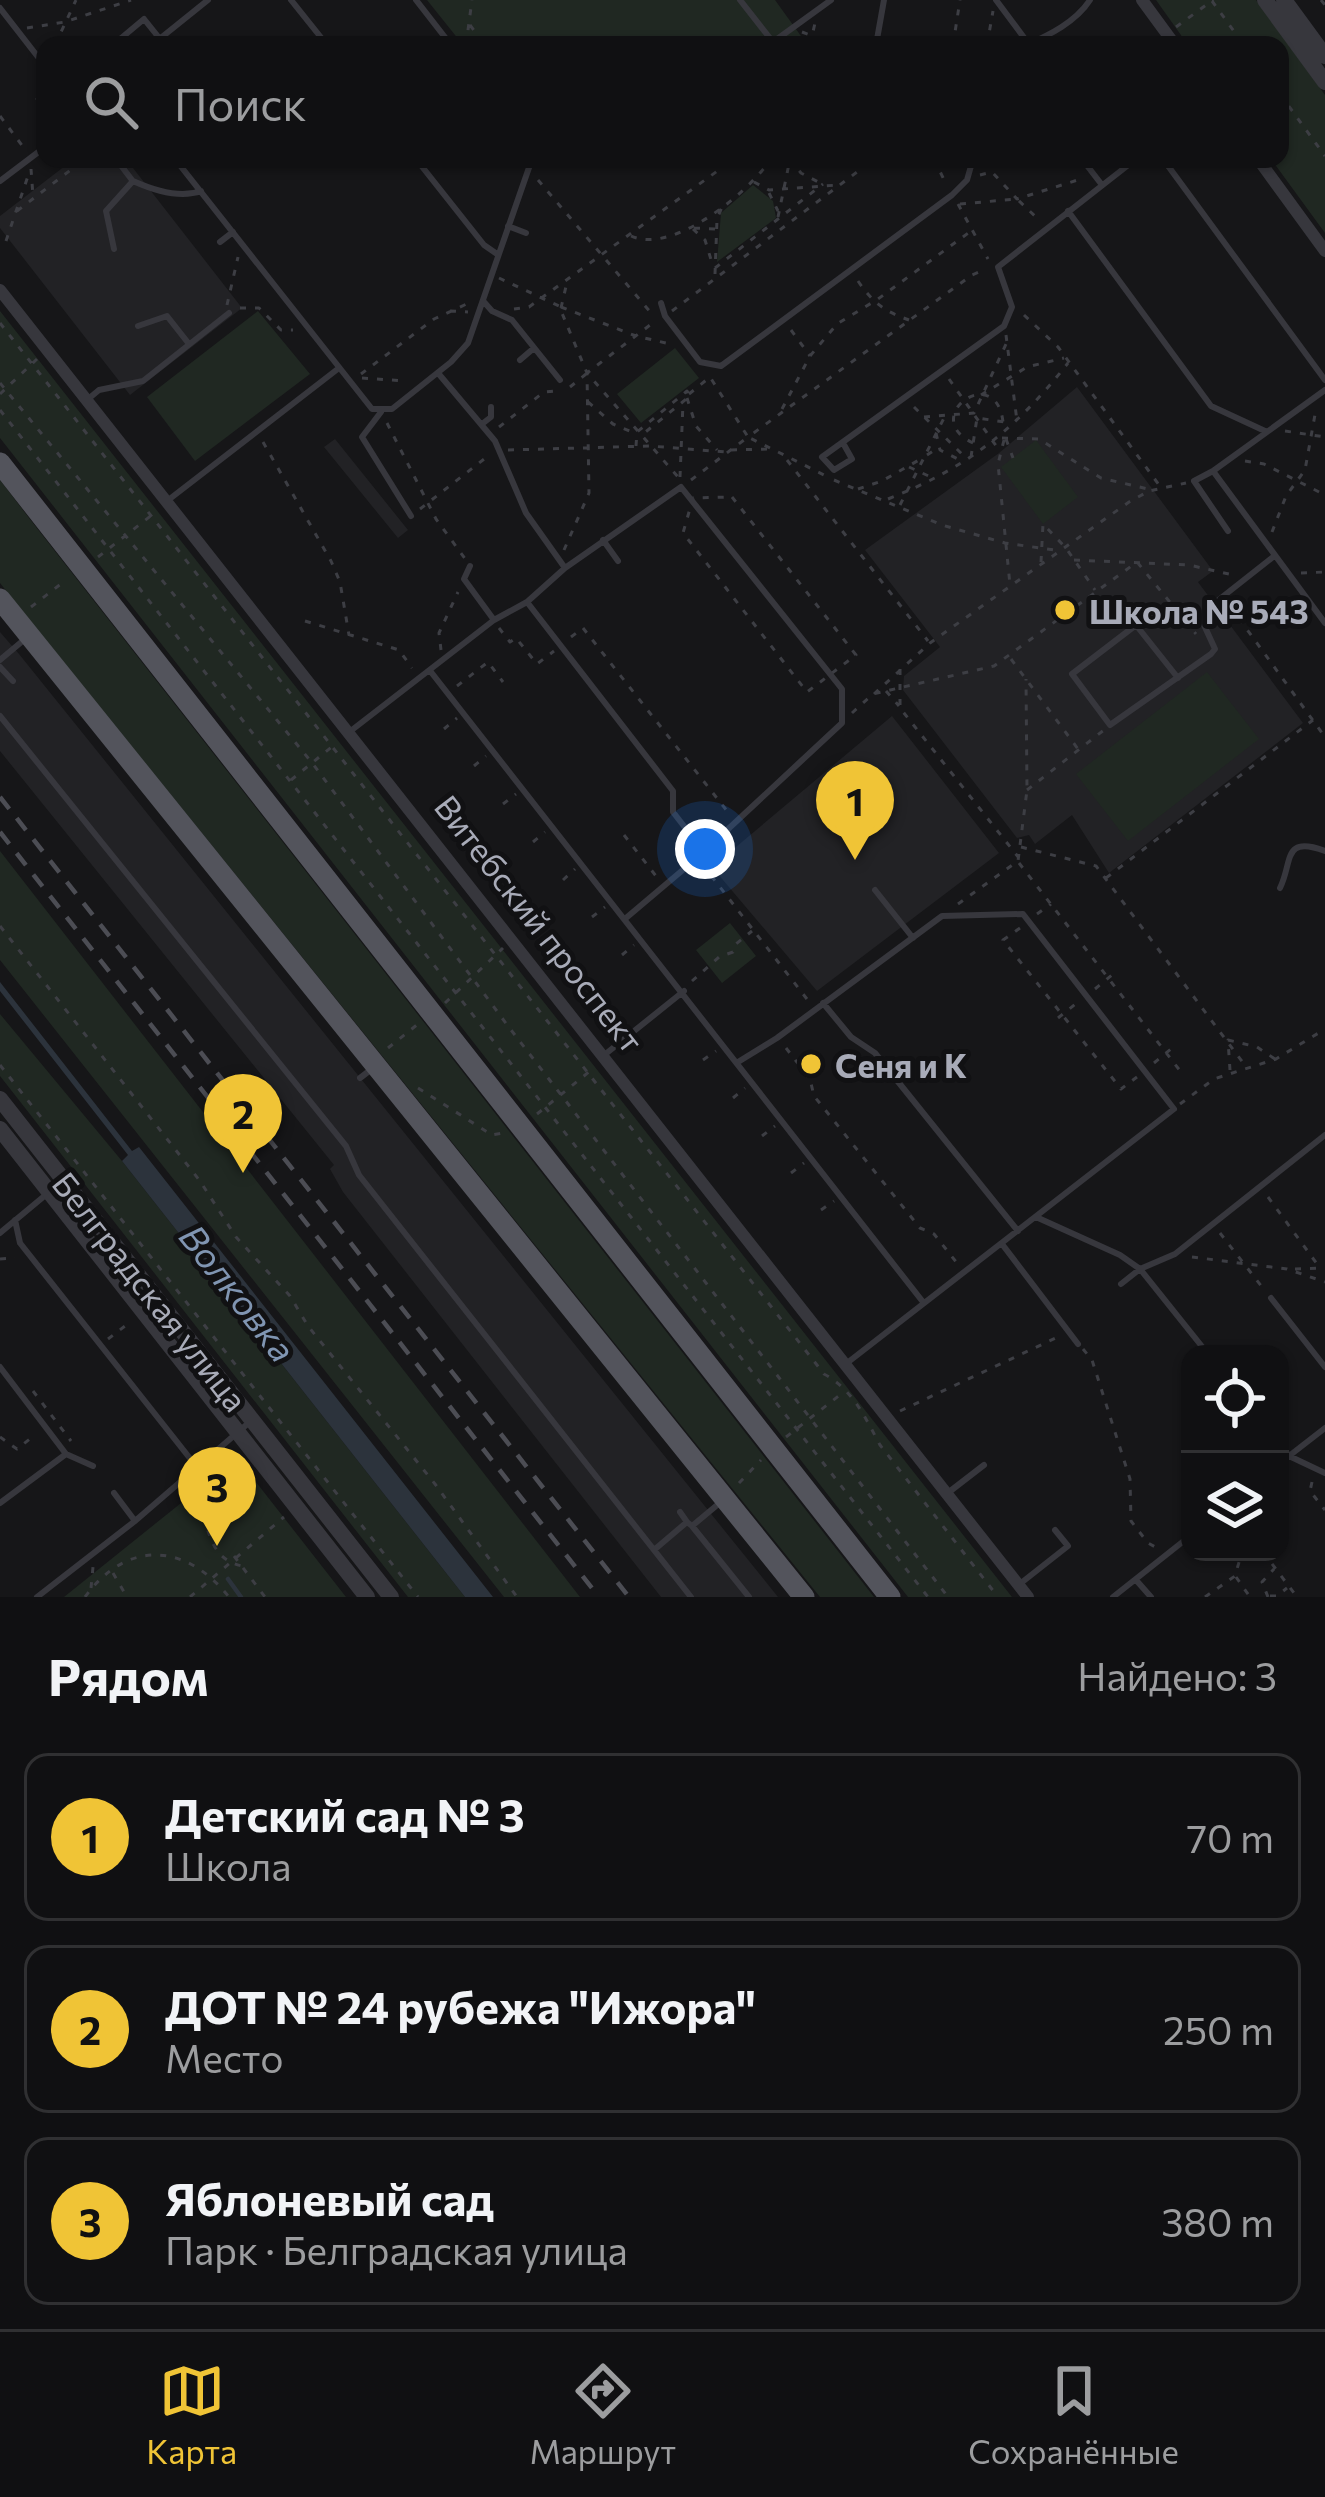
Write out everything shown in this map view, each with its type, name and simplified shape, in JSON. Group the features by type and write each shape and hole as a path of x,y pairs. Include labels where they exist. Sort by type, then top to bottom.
{"main road":[{"path":"0,463 890,1597"},
{"path":"0,599 368,1072 804,1597"}],"street":[{"path":"1142,0 1168,36"},
{"path":"1265,0 1325,82"},
{"path":"1284,0 1325,56"},
{"path":"1265,168 1325,251"},
{"name":"Витебский проспект","path":"0,290 1028,1597"},
{"name":"Белградская улица","path":"0,1099 56,1186 244,1426 367,1597"},
{"name":"Белградская улица","path":"0,1129 56,1186"},
{"name":"Белградская улица","path":"244,1426 391,1597"}],"lane":[{"path":"164,36 208,0"},
{"path":"416,0 444,36"},
{"path":"740,0 767,36"},
{"path":"780,36 831,0"},
{"path":"878,36 884,0"},
{"path":"996,0 1021,36"},
{"path":"1048,36 1090,0"},
{"path":"297,2 321,36"},
{"path":"0,8 36,55"},
{"path":"124,36 144,20 157,36"},
{"path":"0,181 36,154"},
{"path":"123,168 133,181 154,190 191,195 201,191"},
{"path":"183,168 372,409 381,412 392,409 438,373 468,343 530,170"},
{"path":"423,168 484,245 497,254"},
{"path":"661,303 661,318 700,362 721,366 952,195 967,180 970,168"},
{"path":"1089,168 1102,185"},
{"path":"843,443 852,459 834,470 822,457 1004,326 1012,307 998,267 1124,168"},
{"path":"1170,168 1325,380"},
{"path":"114,249 106,211 133,181"},
{"path":"1068,211 1211,406 1268,430"},
{"path":"508,226 526,232"},
{"path":"220,242 233,232"},
{"path":"484,303 512,320 560,380"},
{"path":"86,400 99,390 143,381 229,313"},
{"path":"138,326 167,316 189,344"},
{"path":"520,360 534,348"},
{"path":"166,501 339,368"},
{"path":"438,373 490,435 526,513 565,568"},
{"path":"1228,531 1194,481 1321,392"},
{"path":"482,425 491,407"},
{"path":"381,412 362,437 411,516"},
{"path":"1213,471 1325,623"},
{"path":"348,733 680,483 842,689 842,723 626,918"},
{"path":"603,541 618,561"},
{"path":"1178,678 1136,625 1072,674 1111,725 1178,678 1216,649 1204,625 1207,609 1274,557"},
{"path":"470,566 464,579 494,620"},
{"path":"526,602 673,790 673,812 700,855"},
{"path":"13,681 0,663 30,636"},
{"path":"431,671 924,1304"},
{"path":"0,716 321,1108 359,1174 691,1597"},
{"path":"1280,888 1289,852 1312,846 1325,851"},
{"path":"875,890 913,938"},
{"path":"738,1062 942,916 1023,914 1174,1109 845,1364"},
{"path":"603,1057 683,991"},
{"path":"823,1003 851,1037 875,1053 1018,1232"},
{"path":"1121,1284 1140,1269 1175,1254 1325,1135"},
{"path":"0,1233 56,1186"},
{"path":"1036,1217 1140,1269 1201,1345"},
{"path":"16,1220 20,1243 196,1466"},
{"path":"1002,1244 1078,1344"},
{"path":"1271,1298 1325,1367"},
{"path":"0,1367 66,1454 93,1466"},
{"path":"37,1597 135,1521 244,1426"},
{"path":"1325,1429 1289,1456 1325,1473"},
{"path":"0,1503 66,1454"},
{"path":"947,1493 984,1465"},
{"path":"114,1493 135,1521"},
{"path":"654,1550 724,1499"},
{"path":"680,1512 749,1597"},
{"path":"1018,1584 1068,1546 1055,1530"},
{"path":"1113,1597 1181,1543"},
{"path":"1136,1580 1151,1597"}],"path":[{"path":"59,36 76,0"},
{"path":"16,29 65,22 129,0 144,20"},
{"path":"467,36 472,0"},
{"path":"954,36 960,0"},
{"path":"989,36 996,0"},
{"path":"1175,36 1212,0 1238,36"},
{"path":"801,31 812,36 818,9"},
{"path":"469,24 478,36"},
{"path":"1289,106 1325,156"},
{"path":"0,116 31,158 33,199"},
{"path":"6,242 31,167"},
{"path":"16,212 73,168"},
{"path":"491,311 525,308 722,168"},
{"path":"629,235 657,239 692,227 754,181 764,168"},
{"path":"778,216 788,168"},
{"path":"795,168 823,185"},
{"path":"715,269 860,168"},
{"path":"680,483 972,275 992,266 938,168"},
{"path":"530,170 661,318"},
{"path":"967,180 992,172 1046,227"},
{"path":"958,204 1017,199 1094,175"},
{"path":"754,181 766,189 783,190 840,185"},
{"path":"490,435 544,392 563,391 661,318 778,216 823,185"},
{"path":"766,189 778,216"},
{"path":"715,269 716,229 723,206"},
{"path":"692,227 706,243 715,269"},
{"path":"692,227 716,229"},
{"path":"779,415 810,356 837,324 972,230"},
{"path":"242,243 225,302 229,309 260,308 281,330 310,331"},
{"path":"850,269 870,300 884,312 909,320"},
{"path":"491,275 560,308 636,336 685,343"},
{"path":"568,278 560,308 587,373 680,483"},
{"path":"426,382 356,377 450,311 484,303"},
{"path":"450,311 484,303"},
{"path":"1014,309 1068,359 1162,489"},
{"path":"782,319 810,356"},
{"path":"0,323 824,1374 846,1390 891,1461 998,1597"},
{"path":"1005,329 1017,423"},
{"path":"968,460 981,394 1007,342"},
{"path":"2,392 48,350"},
{"path":"973,443 958,433 954,415 964,399 1032,365 1068,359"},
{"path":"1010,587 1000,451 1004,438 1068,359"},
{"path":"942,370 1000,451"},
{"path":"558,558 568,546 589,493 587,373"},
{"path":"636,447 637,434 710,377 748,437 784,456 942,525 1005,543 1063,549"},
{"path":"0,383 2,392 313,764 948,1597"},
{"path":"1266,547 1286,496 1300,482 1321,392"},
{"path":"981,394 998,404 1004,422"},
{"path":"637,434 686,398"},
{"path":"680,483 686,398"},
{"path":"686,398 696,426 719,451"},
{"path":"904,398 968,460"},
{"path":"587,401 613,424 637,434"},
{"path":"0,410 928,1597"},
{"path":"381,412 428,503 470,566"},
{"path":"899,507 947,415"},
{"path":"924,417 976,415 1017,423"},
{"path":"936,430 939,447"},
{"path":"1268,430 1325,437"},
{"path":"257,431 331,561 340,582 349,635"},
{"path":"1004,438 1013,458"},
{"path":"884,501 935,479 1004,438 1039,439 1101,478 1153,490 1194,481"},
{"path":"939,447 968,460"},
{"path":"856,489 908,467 939,447"},
{"path":"411,516 499,450 771,449"},
{"path":"784,456 929,643"},
{"path":"1225,463 1264,464 1325,495"},
{"path":"908,467 935,479"},
{"path":"842,723 929,643 1129,502 1153,490"},
{"path":"1040,566 1043,524 1096,591"},
{"path":"1074,560 1190,565 1245,578"},
{"path":"873,694 994,666 1137,562"},
{"path":"1137,562 1211,654"},
{"path":"1287,574 1325,572"},
{"path":"442,663 439,633 464,579"},
{"path":"1222,595 1325,737"},
{"path":"494,620 510,642 516,638 537,664 583,628 736,822"},
{"path":"305,621 399,650 421,679"},
{"path":"1009,657 1078,748"},
{"path":"448,693 488,662 503,682"},
{"path":"900,668 900,708"},
{"path":"942,916 1018,860 1027,790 1026,679"},
{"path":"886,692 1169,1051 1180,1072"},
{"path":"444,729 463,712"},
{"path":"1106,878 1313,720"},
{"path":"1027,790 1111,725"},
{"path":"289,782 334,745"},
{"path":"624,835 664,887"},
{"path":"1021,847 1096,866 1247,1068"},
{"path":"700,855 815,1009"},
{"path":"1051,904 1004,940 1060,1016 1121,1089 1169,1051"},
{"path":"368,1072 534,915"},
{"path":"0,926 200,1181 236,1238 290,1296 308,1326 435,1484 517,1597"},
{"path":"698,973 733,952 753,930"},
{"path":"1060,1016 1110,977"},
{"path":"1174,1109 1214,1079 1276,1060 1325,1029"},
{"path":"777,1038 810,1079 814,1096 920,1228 934,1234 964,1273"},
{"path":"1228,1040 1257,1047 1276,1060"},
{"path":"1228,1040 1230,1074"},
{"path":"0,1066 418,1597"},
{"path":"1260,1186 1323,1268"},
{"path":"1212,1223 1271,1298"},
{"path":"0,1259 28,1253"},
{"path":"1175,1254 1287,1269 1323,1268"},
{"path":"1287,1269 1325,1282"},
{"path":"100,1345 136,1318"},
{"path":"919,1404 1069,1332"},
{"path":"1078,1344 1093,1360 1126,1464 1131,1521 1148,1543 1169,1553"},
{"path":"0,1437 17,1449"},
{"path":"1314,1468 1310,1491 1325,1510"},
{"path":"182,1480 199,1501 216,1554 242,1566"},
{"path":"190,1597 285,1516"},
{"path":"90,1589 93,1553"},
{"path":"90,1589 112,1570 164,1553 212,1577 229,1597"},
{"path":"234,1556 265,1597"},
{"path":"1204,1597 1235,1576 1239,1561"},
{"path":"1270,1561 1297,1597"},
{"path":"222,1568 242,1566"},
{"path":"1275,1568 1262,1582 1268,1596 1283,1594 1288,1585"},
{"path":"112,1570 128,1597"},
{"path":"1235,1576 1250,1597"},
{"path":"220,1597 221,1587"}],"shaded area":[{"path":"427,0 775,0 801,36 456,36"},
{"path":"1156,0 1256,0 1282,36 1182,36"},
{"path":"1289,45 1325,95 1325,233 1278,168 1289,168"},
{"path":"62,168 133,168 242,308 130,395 0,228 0,216"},
{"path":"753,185 773,201 776,218 717,262 721,213"},
{"path":"0,311 1012,1597 908,1597 0,438"},
{"path":"258,311 310,374 195,461 147,397"},
{"path":"675,348 699,378 641,423 617,394"},
{"name":"Школа № 543","path":"1077,387 1213,571 1198,582 1303,723 1109,873 1072,815 1035,844 1029,835 1017,838 903,690 904,676 940,647 865,550 999,453"},
{"path":"335,439 408,530 398,538 324,447"},
{"path":"1036,440 1078,497 1043,524 1001,467"},
{"path":"0,480 874,1597 820,1597 0,583"},
{"path":"0,632 778,1597 661,1597 343,1192 330,1169 334,1165 0,751"},
{"path":"1207,672 1259,739 1128,841 1076,774"},
{"path":"892,716 999,853 817,991 712,867"},
{"path":"0,851 580,1597 504,1597 0,960"},
{"path":"730,923 756,956 722,983 696,950"},
{"path":"0,1014 122,1161 465,1597 408,1597 0,1076"},
{"path":"231,1450 346,1597 64,1597 191,1495 188,1483 219,1454"}],"water":[{"name":"Волковка","path":"0,982 132,1151 139,1147 493,1597 465,1597 122,1161 128,1155 0,991"}],"waterway":[{"path":"228,1579 241,1597"}],"railway":[{"path":"0,797 629,1597"},
{"path":"0,832 599,1597"}],"place":[{"name":"Школа № 543","path":"1065,610"},
{"name":"Детский сад № 3","path":"855,860"},
{"name":"Сеня и К","path":"811,1064"},
{"name":"ДОТ № 24 рубежа \"Ижора\"","path":"243,1173"},
{"name":"Яблоневый сад","path":"217,1546"}]}
